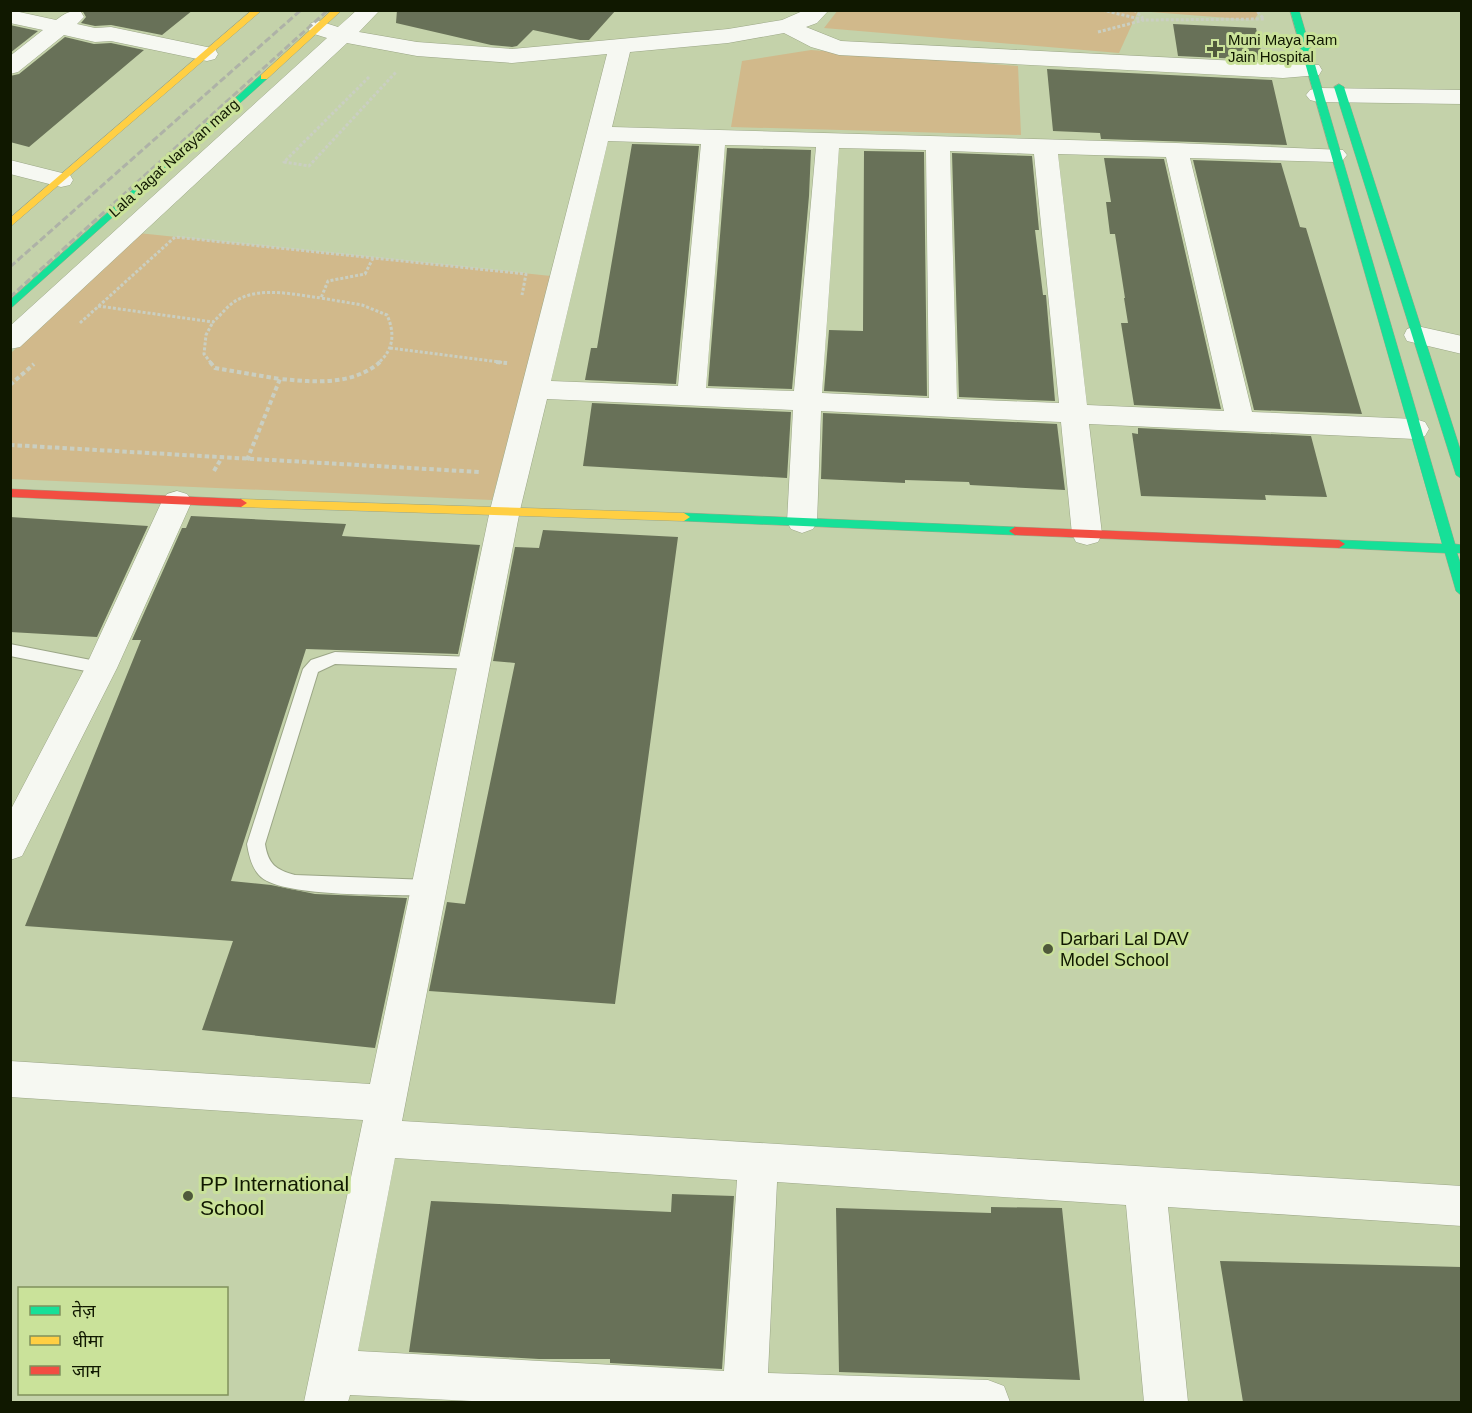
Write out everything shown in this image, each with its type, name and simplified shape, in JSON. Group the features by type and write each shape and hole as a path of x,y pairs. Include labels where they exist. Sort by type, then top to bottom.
{"street":[{"path":"10,67 81,10"},
{"path":"10,224 258,10"},
{"name":"Lala Jagat Narayan marg","path":"10,306 338,10"},
{"path":"10,341 370,10"},
{"path":"739,34 758,10"},
{"path":"319,28 344,36 417,49 512,56 739,34 788,26 809,18 819,10"},
{"path":"1294,10 1415,429 1455,549 1461,591"},
{"path":"10,16 95,35 100,41 201,59"},
{"path":"788,26 819,42 839,48 1283,71 1311,70"},
{"path":"620,46 505,510 329,1387 961,1402"},
{"path":"1334,72 1461,475"},
{"path":"1318,94 1461,97"},
{"path":"598,134 1335,155"},
{"path":"691,396 714,137"},
{"path":"801,522 807,401 828,141"},
{"path":"938,143 943,407"},
{"path":"1045,146 1087,534"},
{"path":"1176,150 1240,421"},
{"path":"10,166 61,180"},
{"path":"1417,335 1461,345"},
{"path":"536,389 1415,429"},
{"path":"10,493 177,501 505,510 1455,549"},
{"path":"10,846 101,668 177,501"},
{"path":"10,1079 758,1162 1461,1206"},
{"path":"745,1398 758,1162"},
{"path":"1145,1186 1166,1402"}],"lane":[{"path":"10,650 101,668"},
{"path":"429,888 295,883 279,879 264,871 258,859 256,844 311,669 317,664 336,658 474,663"}],"path":[{"path":"1102,10 1144,20 1264,19 1256,10"},
{"path":"1134,10 1144,20"},
{"path":"369,76 284,162 309,166 417,49"},
{"path":"72,330 175,237 526,274 521,296"},
{"path":"321,298 328,281 365,274 373,258"},
{"path":"258,294 321,298 362,305 387,315 393,327 393,340 390,348 372,371 344,380 308,382 214,368 204,354 206,335 213,322 238,300 258,294"},
{"path":"98,306 213,322"},
{"path":"390,348 508,363"},
{"path":"507,369 510,352"},
{"path":"10,385 37,361"},
{"path":"247,460 280,379"},
{"path":"10,445 483,472"}],"shaded area":[{"path":"838,10 1260,11 1254,20 1138,11 1119,53 824,28"},
{"path":"811,50 1018,66 1021,135 731,127 742,61"},
{"path":"138,233 551,276 492,500 11,479 11,353"}],"building":[{"path":"82,10 193,10 162,35 111,25 95,26 81,23 86,17"},
{"path":"397,10 616,10 589,40 533,30 517,46 512,47 491,45 396,23"},
{"path":"1173,24 1256,28 1263,60 1178,56"},
{"path":"10,25 38,31 10,53"},
{"path":"65,37 94,44 111,43 144,50 29,147 10,142 10,76 19,74"},
{"path":"1047,69 1272,80 1287,145 1101,139 1100,133 1053,131"},
{"path":"632,144 699,146 676,384 585,380 591,348 597,348"},
{"path":"727,148 811,150 792,389 708,386"},
{"path":"864,151 924,152 927,396 824,391 829,330 863,331"},
{"path":"952,153 1032,156 1039,230 1035,230 1043,295 1046,295 1055,401 959,397"},
{"path":"1104,158 1164,159 1221,409 1134,405 1121,323 1128,323 1125,298 1115,234 1110,234 1106,202 1111,202"},
{"path":"1193,160 1281,163 1300,227 1306,228 1362,414 1254,410"},
{"path":"592,403 791,412 787,478 583,466"},
{"path":"823,413 1057,424 1065,490 970,485 969,482 905,480 905,483 821,479"},
{"path":"1138,428 1311,436 1327,497 1265,495 1266,500 1141,496 1132,433 1138,434"},
{"path":"191,516 346,524 342,536 480,545 458,654 306,649 231,881 271,885 315,894 407,898 375,1048 202,1030 233,941 25,926 141,640 132,640 182,528 186,528"},
{"path":"10,517 148,526 97,637 10,632"},
{"path":"543,530 678,537 615,1004 429,991 447,902 465,904 515,663 493,661 515,547 539,548"},
{"path":"672,1194 734,1196 722,1369 610,1363 610,1359 539,1359 409,1352 431,1201 671,1212"},
{"path":"991,1207 1062,1208 1080,1380 839,1372 836,1208 991,1213"},
{"path":"1220,1261 1461,1267 1461,1402 1243,1402"}],"railway":[{"path":"10,267 301,10"},
{"path":"10,297 328,10"}],"traffic: fast":[{"path":"1294,10 1462,591"},
{"path":"10,306 264,77"},
{"path":"1339,87 1462,475"},
{"path":"684,517 1015,531"},
{"path":"1339,544 1462,549"}],"traffic: slow":[{"path":"10,224 258,10"},
{"path":"264,77 338,10"},
{"path":"241,503 684,517"}],"traffic: jam":[{"path":"10,493 241,503"},
{"path":"1015,531 1339,544"}],"place":[{"name":"Muni Maya Ram Jain Hospital","path":"1215,49"},
{"name":"Darbari Lal DAV Model School","path":"1048,949"},
{"name":"PP International School","path":"188,1196"}]}
